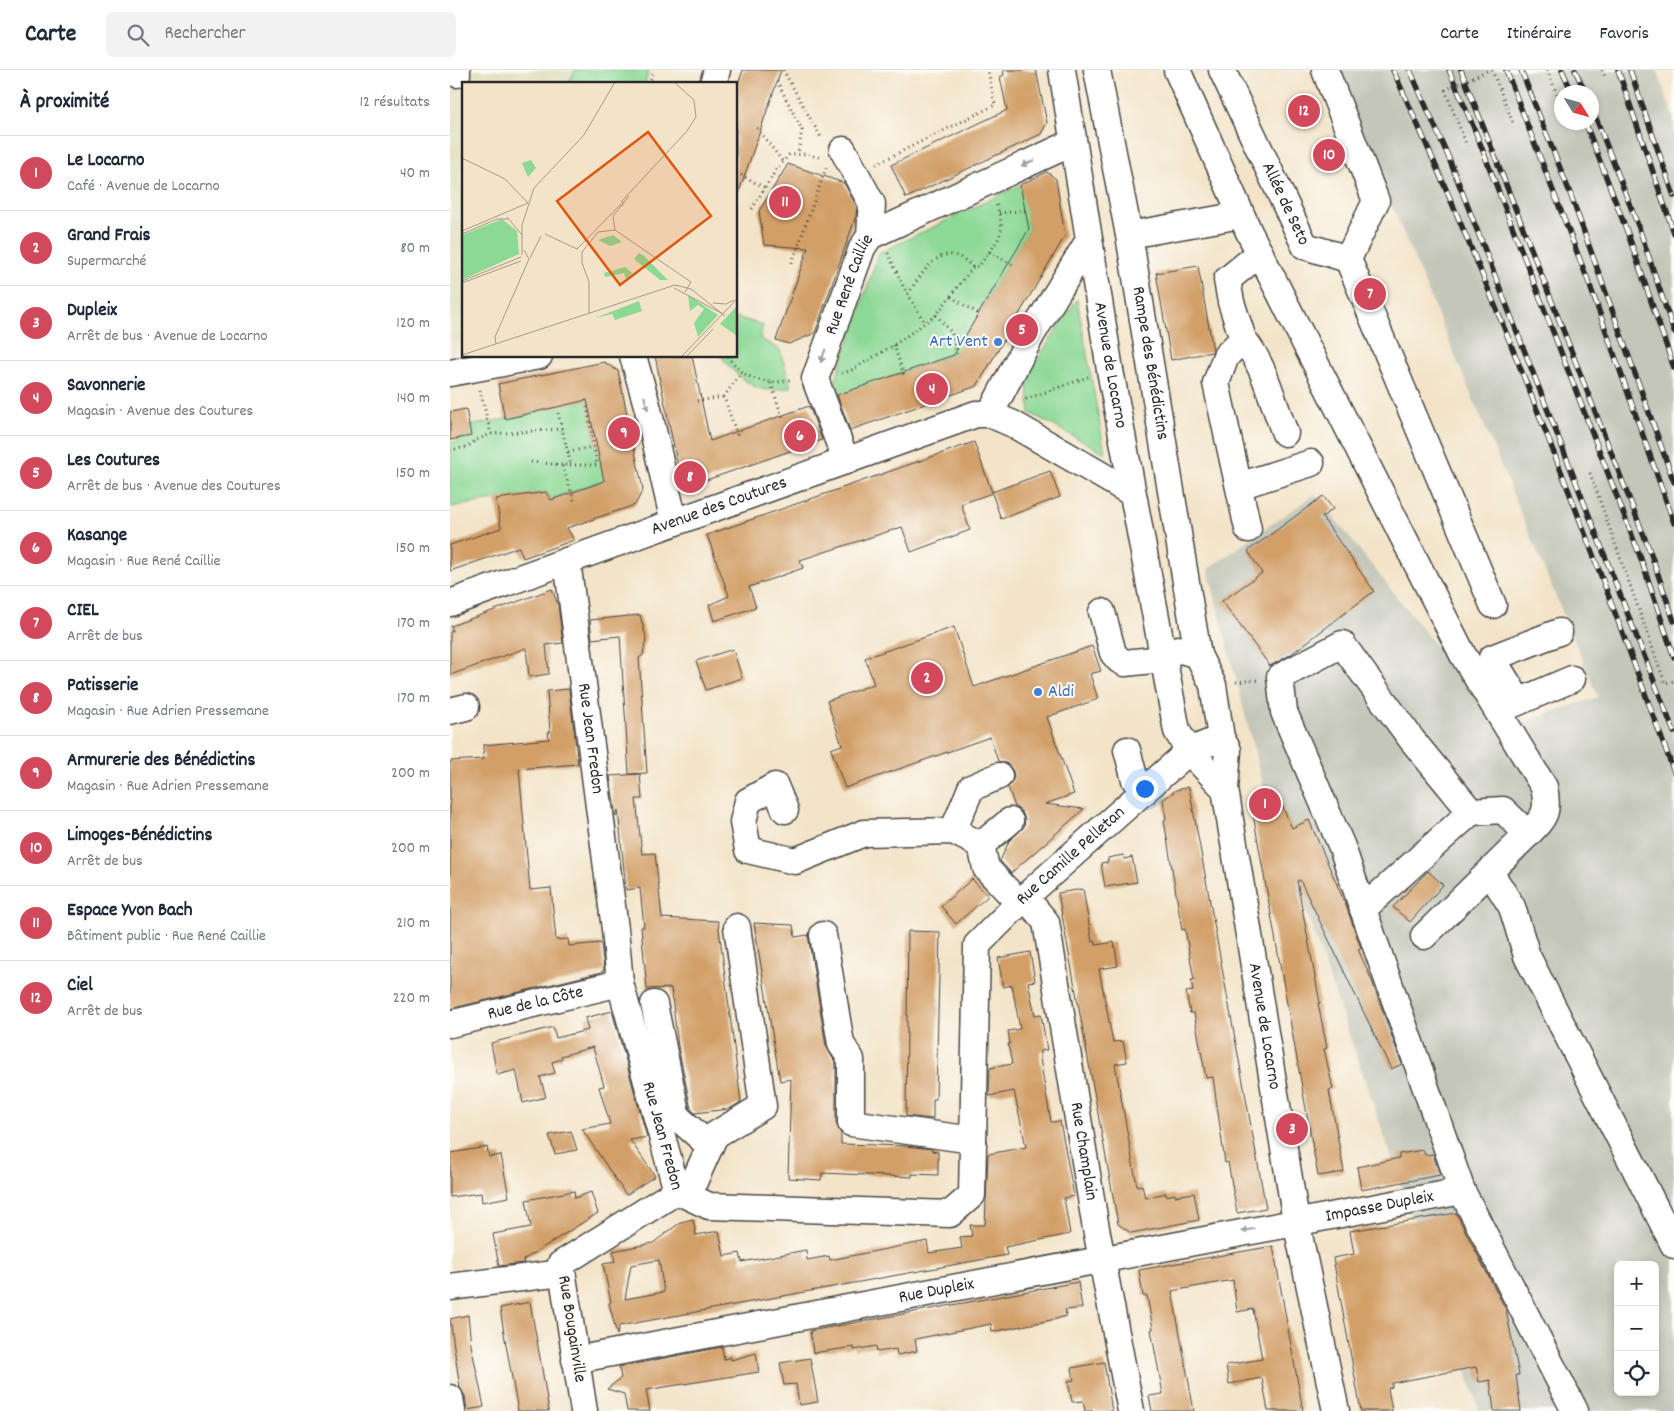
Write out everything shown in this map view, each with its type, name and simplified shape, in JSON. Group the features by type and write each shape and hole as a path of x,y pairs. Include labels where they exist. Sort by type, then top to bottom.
{"street":[{"path":"714,82 718,70"},
{"name":"Avenue de Locarno","path":"1062,70 1067,94 1072,143 1132,494 1177,731 1189,751 1225,789"},
{"name":"Rampe des Bénédictins","path":"1097,70 1128,235 1198,655 1214,685 1221,738"},
{"path":"1176,70 1260,253 1463,655 1508,706"},
{"name":"Allée de Seto","path":"1222,70 1305,246 1348,259"},
{"path":"1325,70 1376,201 1348,259 1493,605"},
{"name":"Rue René Caillie","path":"846,461 815,379 862,248 875,234 1072,143"},
{"path":"835,148 855,174 872,204 875,234"},
{"path":"1128,235 1241,214"},
{"path":"1089,240 1032,334 990,414 1014,424 1132,494"},
{"path":"1260,253 1227,280 1231,302 1243,338 1254,352 1285,433"},
{"path":"1243,338 1226,356 1216,383 1248,529"},
{"path":"462,371 529,358"},
{"path":"634,358 648,408 674,522"},
{"name":"Avenue des Coutures","path":"450,603 976,414 990,414"},
{"path":"1239,486 1311,463"},
{"name":"Rue Jean Fredon","path":"567,561 615,929 620,983 683,1193 709,1206 950,1214 972,1195 977,944"},
{"path":"1102,612 1113,653 1119,660 1125,662 1162,659 1178,649 1198,655"},
{"path":"1424,936 1545,817 1547,800 1544,787 1508,706 1492,658 1559,632"},
{"path":"1471,812 1412,740 1342,644 1280,677 1284,712 1342,847 1462,1191 1575,1411"},
{"path":"1508,706 1572,678"},
{"path":"1189,751 1221,738"},
{"name":"Avenue de Locarno","path":"1221,738 1228,750 1225,789 1296,1221 1336,1411"},
{"path":"1127,750 1135,780 1144,792"},
{"name":"Rue Camille Pelletan","path":"977,944 1022,900 1189,751"},
{"path":"953,831 971,788 1000,776"},
{"path":"785,810 776,786 748,800 742,822 748,850 795,861 864,834 953,831 981,845 1010,821"},
{"path":"1363,909 1471,812 1503,810 1528,834"},
{"name":"Rue Champlain","path":"981,845 986,868 1046,922 1101,1259 1131,1411"},
{"path":"1490,872 1512,907 1527,956 1674,1245"},
{"path":"683,1193 716,1135 763,1106 736,927"},
{"path":"823,935 841,1044 851,1059 851,1123 973,1140"},
{"name":"Rue de la Côte","path":"450,1024 620,983"},
{"path":"654,1004 677,1117 710,1146"},
{"name":"Impasse Dupleix","path":"1296,1221 1462,1191"},
{"name":"Rue Bougainville","path":"584,1411 561,1264 683,1193"},
{"name":"Rue Dupleix","path":"576,1360 1296,1221"},
{"path":"450,1287 562,1273"},
{"path":"450,1398 452,1411"}],"path":[{"path":"650,82 654,70"},
{"path":"783,70 835,148"},
{"path":"855,174 995,105 988,70"},
{"path":"1467,146 1445,90 1490,70 1513,122"},
{"path":"1548,70 1554,86"},
{"path":"1602,70 1605,77"},
{"path":"777,82 802,130 798,154"},
{"path":"757,128 783,162"},
{"path":"752,209 789,155 806,154 829,160 792,263"},
{"path":"741,175 765,188"},
{"path":"908,294 936,260 946,255 954,255 973,267 979,266 989,252 1003,231 1003,224 986,183"},
{"path":"999,213 1029,210"},
{"path":"875,234 925,324"},
{"path":"989,252 1012,264"},
{"path":"818,370 837,374 850,370 894,345 936,315 973,267"},
{"path":"951,297 981,315"},
{"path":"936,315 952,333 957,354"},
{"path":"894,345 904,376"},
{"path":"730,358 742,372 755,379 771,383 786,381"},
{"path":"462,371 491,434"},
{"path":"697,402 724,397 742,372"},
{"path":"1014,424 1022,400 1090,377"},
{"path":"771,383 783,420"},
{"path":"724,397 737,435"},
{"path":"531,462 562,465 596,465 587,406"},
{"path":"558,413 571,465"},
{"path":"450,450 467,447 476,440 491,434 562,429"},
{"path":"568,452 593,447"},
{"path":"562,465 574,500"},
{"path":"1590,473 1666,683 1674,681"}],"shaded area":[{"path":"450,70 575,70 569,82 462,82 462,172 459,171 462,188 462,350 450,353"},
{"path":"1335,70 1657,70 1674,119 1674,1411 1480,1411 1265,793 1208,569 1315,494 1502,729 1598,697"}],"green space":[{"path":"575,70 649,70 646,82 569,82"},
{"path":"1020,185 1031,219 1027,220 1029,229 982,307 985,310 960,352 837,396 836,378 879,253"},
{"path":"1077,299 1105,453 1030,413 1027,375"},
{"path":"738,318 763,325 760,338 780,350 791,387 771,390 749,384 722,358 738,358"},
{"path":"589,392 594,437 608,479 551,499 546,492 450,507 450,443 458,442 457,439 471,436 469,426 530,414 530,410 583,401"}],"building":[{"path":"743,70 781,70 739,192 738,192 738,84"},
{"path":"1003,70 1036,70 1047,123 1041,134 906,198 891,165 1007,110 1000,77 1004,75"},
{"path":"788,164 844,183 857,207 856,216 815,333 789,344 776,340 808,248 764,245 759,211"},
{"path":"1047,172 1056,179 1065,236 977,386 850,430 837,395 954,355 1029,229 1020,185"},
{"path":"1198,266 1213,350 1212,352 1171,360 1156,273"},
{"path":"655,358 692,358 710,441 809,406 822,440 695,484 680,476"},
{"path":"604,362 618,371 643,490 635,505 567,528 574,540 523,558 519,547 450,571 450,545 501,528 496,499 546,492 551,500 604,481 587,400 505,419 498,384"},
{"path":"466,409 471,436 450,440 450,412"},
{"path":"974,442 992,492 1050,471 1060,497 1001,519 992,493 961,504 970,530 911,552 902,527 800,560 803,568 749,587 756,607 714,621 709,605 729,596 707,535"},
{"path":"1323,496 1333,509 1322,517 1374,591 1290,655 1270,666 1222,601 1262,573 1248,551"},
{"path":"552,589 558,605 563,643 546,645 549,674 529,677 526,648 450,675 450,632 453,631 451,626"},
{"path":"640,615 646,637 643,655 639,658 647,773 629,774 620,636 592,639 590,620"},
{"path":"954,627 974,687 1092,646 1101,671 1090,674 1098,699 1047,717 1074,794 1045,804 1084,809 1011,873 1000,861 1009,841 1024,827 1025,819 1022,812 1015,807 1008,787 1014,778 1013,771 1008,764 998,761 990,737 845,788 831,749 842,745 827,701 874,684 865,658"},
{"path":"733,649 742,678 706,690 696,661"},
{"path":"569,689 578,764 519,769 530,890 551,888 556,940 568,939 569,946 601,943 604,969 602,972 450,1009 450,761 484,759 483,745 549,739 547,691"},
{"path":"640,774 642,799 636,799 642,854 655,853 662,918 718,921 741,1102 729,1109 695,1113 691,1109 678,1046 671,988 647,989 641,927 644,927 640,888 626,890 618,810 616,817 610,776"},
{"path":"1189,787 1266,1208 1237,1213 1228,1162 1225,1163 1213,1077 1206,1078 1194,1013 1190,1013 1186,992 1193,991 1191,980 1194,980 1185,929 1182,930 1164,820 1166,819 1163,800 1176,790"},
{"path":"1278,797 1292,828 1309,820 1345,903 1361,948 1358,949 1372,981 1402,1064 1391,1069 1300,880 1297,881 1320,1003 1318,1003 1327,1048 1324,1049 1333,1089 1329,1090 1344,1172 1318,1176 1251,803"},
{"path":"1123,855 1124,859 1132,857 1137,882 1105,887 1101,863 1108,862 1108,858"},
{"path":"1428,871 1443,885 1410,922 1393,907"},
{"path":"972,879 988,896 956,924 941,906"},
{"path":"1083,889 1092,942 1095,941 1096,945 1114,942 1118,966 1099,969 1113,1042 1123,1041 1127,1062 1115,1064 1137,1186 1142,1185 1145,1198 1166,1193 1166,1196 1175,1194 1175,1196 1194,1193 1199,1220 1131,1233 1118,1224 1058,893"},
{"path":"754,923 793,925 795,937 808,935 826,1046 836,1064 836,1123 841,1134 841,1144 906,1146 932,1149 932,1151 938,1152 938,1175 912,1174 912,1177 822,1173 821,1180 788,1178 791,1079 780,1081"},
{"path":"908,931 940,932 936,1099 933,1099 933,1119 906,1116"},
{"path":"1030,952 1035,981 1028,982 1035,1015 1041,1014 1047,1050 1040,1051 1040,1059 1051,1122 1060,1121 1074,1196 1064,1198 1070,1234 1005,1247 1007,1255 619,1326 617,1335 609,1303 611,1302 603,1264 615,1262 613,1251 653,1243 681,1222 693,1219 696,1235 719,1231 724,1256 740,1253 742,1262 806,1250 807,1260 829,1256 830,1260 927,1241 929,1253 962,1248 960,1237 972,1236 970,1225 985,1225 988,1154 1026,1147 1014,1091 989,1096 990,1068 1012,1064 1008,1044 1010,1044 1008,1031 1020,1029 1012,985 1003,987 998,958","holes":["659,1260 664,1292 625,1299 631,1265"]},
{"path":"612,1011 647,1137 630,1140 655,1176 626,1195 582,1129 610,1124 599,1087 604,1086 593,1047 561,1056 562,1059 552,1062 555,1073 540,1077 546,1097 523,1103 516,1070 497,1075 491,1043 553,1027 556,1038 588,1030 585,1018"},
{"path":"571,1131 577,1150 555,1154 549,1135"},
{"path":"487,1147 489,1157 501,1155 509,1197 482,1202 481,1193 450,1197 450,1153"},
{"path":"1423,1150 1425,1155 1433,1154 1440,1175 1361,1190 1357,1167 1399,1158 1399,1154"},
{"path":"574,1191 575,1198 591,1192 598,1213 523,1260 524,1263 499,1266 493,1234 531,1227 526,1200"},
{"path":"1456,1213 1506,1310 1519,1375 1516,1375 1521,1411 1494,1411 1490,1380 1479,1382 1476,1367 1392,1383 1392,1387 1388,1388 1392,1411 1361,1411 1333,1258 1354,1254 1350,1231"},
{"path":"1273,1246 1303,1411 1268,1411 1262,1378 1229,1384 1226,1365 1262,1359 1253,1309 1237,1312 1233,1280 1172,1291 1194,1411 1152,1411 1149,1396 1163,1394 1151,1330 1153,1329 1147,1296 1143,1296 1139,1270"},
{"path":"1078,1282 1082,1308 1065,1310 1066,1316 1056,1319 992,1332 991,1324 915,1339 917,1351 897,1355 896,1349 877,1352 876,1346 854,1350 854,1347 813,1353 810,1331"},
{"path":"530,1302 549,1411 518,1411 505,1339 500,1308"},
{"path":"468,1315 471,1345 484,1407 467,1410 465,1396 460,1388 450,1319"},
{"path":"722,1347 724,1359 731,1357 731,1360 756,1353 759,1372 646,1390 650,1411 627,1411 624,1394 607,1389 621,1378 619,1367"},
{"path":"810,1358 818,1402 799,1405 796,1384 784,1385 780,1363"},
{"path":"1104,1362 1112,1411 1085,1411 1083,1401 1072,1402 1068,1381 1074,1380 1072,1368"}],"railway":[{"path":"1393,70 1432,156 1505,330 1608,595 1674,772"},
{"path":"1410,70 1448,156 1674,732"},
{"path":"1449,70 1476,133 1640,556 1674,657"},
{"path":"1461,70 1651,554 1674,621"},
{"path":"1506,70 1589,283 1674,523"},
{"path":"1521,70 1570,193 1674,482"},
{"path":"1562,70 1569,85"},
{"path":"1575,70 1582,85"},
{"path":"1618,70 1674,233"},
{"path":"1630,70 1674,196"},
{"path":"1599,126 1639,228 1674,332"},
{"path":"1588,130 1628,234 1674,368"}],"place":[{"name":"Ciel","path":"1304,111"},
{"name":"Limoges-Bénédictins","path":"1329,155"},
{"name":"Espace Yvon Bach","path":"785,202"},
{"name":"CIEL","path":"1370,294"},
{"name":"Les Coutures","path":"1022,330"},
{"name":"Art Vent","path":"998,342"},
{"name":"Savonnerie","path":"932,389"},
{"name":"Armurerie des Bénédictins","path":"624,433"},
{"name":"Kasange","path":"800,436"},
{"name":"Patisserie","path":"690,477"},
{"name":"Grand Frais","path":"927,678"},
{"name":"Aldi","path":"1038,692"},
{"name":"Le Locarno","path":"1265,804"},
{"name":"Dupleix","path":"1292,1129"}]}
